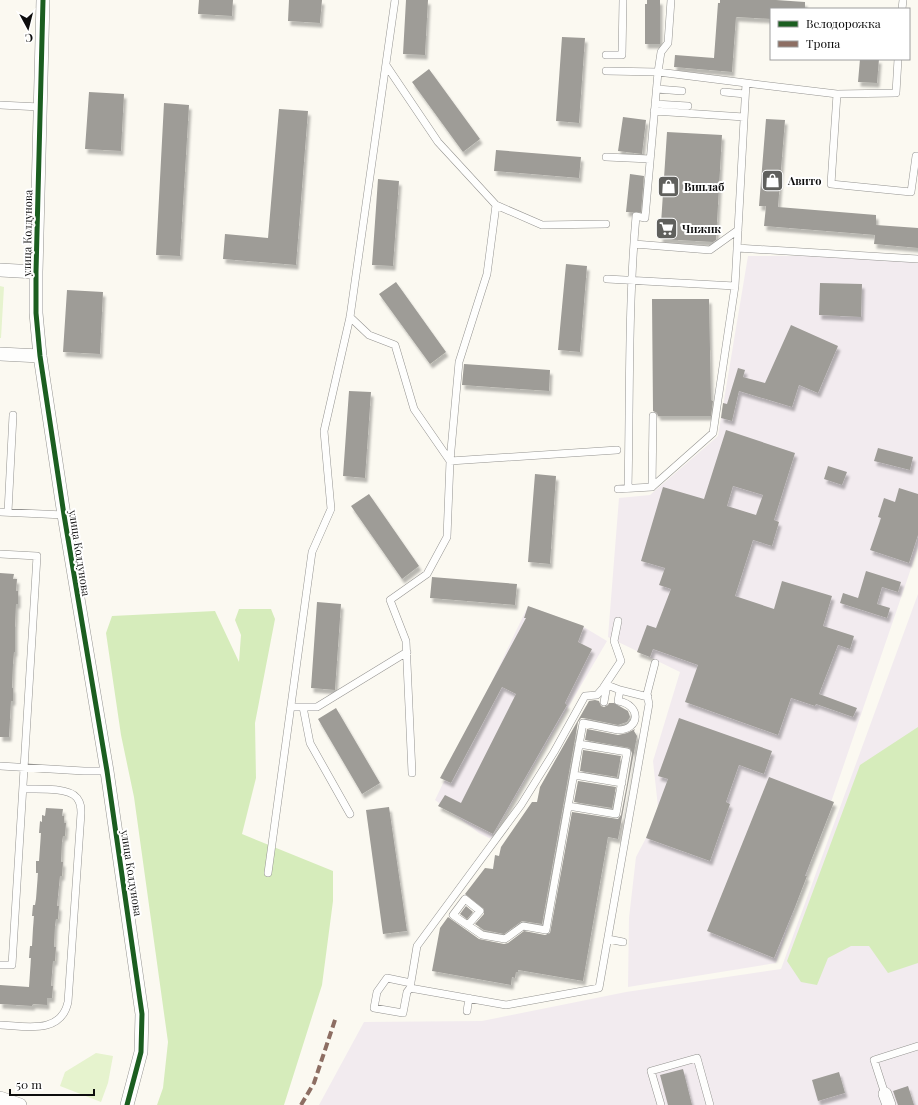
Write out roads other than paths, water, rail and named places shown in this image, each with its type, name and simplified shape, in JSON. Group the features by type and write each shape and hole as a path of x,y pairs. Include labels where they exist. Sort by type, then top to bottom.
{"street":[{"name":"улица Колдунова","path":"43,0 36,313 40,356 64,515 106,771 142,1014 141,1052 127,1105"},
{"path":"0,270 36,272"},
{"path":"0,354 40,356"},
{"path":"0,1098 20,1105"}],"lane":[{"path":"268,873 312,552 331,509 324,431 350,317 395,0"},
{"path":"606,55 622,55 623,0"},
{"path":"628,489 632,281 636,216 645,218 658,72 661,52 668,43 671,0"},
{"path":"606,71 658,72 837,94 896,93 898,60"},
{"path":"386,65 438,142 496,205 542,225 606,224"},
{"path":"618,489 652,487 713,433 735,286 746,83"},
{"path":"656,89 682,91"},
{"path":"724,92 745,94"},
{"path":"837,94 831,184 910,192 916,156 918,156"},
{"path":"0,105 40,108"},
{"path":"654,107 688,106"},
{"path":"654,107 744,117"},
{"path":"606,157 650,159"},
{"path":"412,773 406,641 390,600 427,574 446,537 450,461 459,362 487,274 496,205"},
{"path":"634,244 710,250 738,230"},
{"path":"737,248 918,259"},
{"path":"607,279 735,286"},
{"path":"350,317 369,335 395,345 414,409 450,461"},
{"path":"8,512 13,415"},
{"path":"652,487 653,416"},
{"path":"450,461 617,450"},
{"path":"0,512 64,515"},
{"path":"0,554 37,556 12,965 0,965"},
{"path":"618,621 614,641 621,661 607,685 597,695 585,696 554,752 521,806 417,946 411,985 403,1013 374,1008 377,992 387,978 411,985 506,1005 599,988 649,704 647,694 655,663"},
{"path":"291,707 317,707 407,652"},
{"path":"607,685 648,697"},
{"path":"604,702 607,685"},
{"path":"468,925 482,935 505,939 523,926 546,930 583,724 618,730 623,730 631,726 634,722 635,714 631,706 618,701 620,690"},
{"path":"303,707 310,743 350,814"},
{"path":"568,806 616,814 622,783 627,752 579,744"},
{"path":"0,766 106,771"},
{"path":"574,775 622,783"},
{"path":"0,1025 36,1027 52,1024 59,1020 64,1014 68,1002 81,813 80,803 78,799 70,792 23,789"},
{"path":"608,939 623,942"},
{"path":"467,1011 469,998"},
{"path":"885,1102 874,1060 918,1046"},
{"path":"662,1105 651,1070 697,1058 710,1105"}],"place":[{"name":"Авито","path":"773,180"},
{"name":"Винлаб","path":"669,186"},
{"name":"Чижик","path":"666,228"}]}
